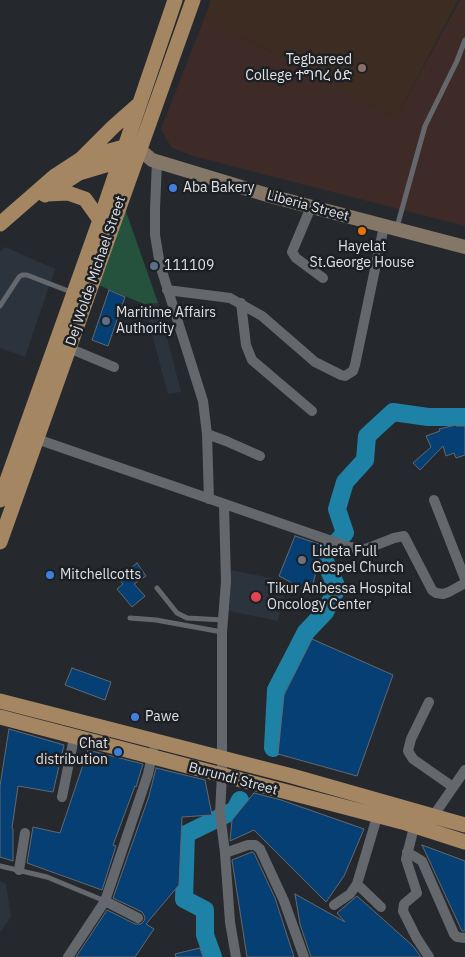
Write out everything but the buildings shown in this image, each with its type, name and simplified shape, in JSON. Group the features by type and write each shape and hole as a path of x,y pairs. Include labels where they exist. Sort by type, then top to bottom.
{"main road":[{"name":"Dej Wolde Michael Street","path":"129,155 139,104 175,0"},
{"name":"Dej Wolde Michael Street","path":"0,542 30,437 129,155 189,1"},
{"path":"0,224 55,176 81,159 139,104"},
{"path":"81,159 129,155"},
{"path":"0,237 46,194 79,173 129,155"},
{"path":"46,194 68,193 85,199 106,222"},
{"name":"Dej Wolde Michael Street","path":"63,346 74,293 106,222"},
{"name":"Dej Wolde Michael Street","path":"0,500 4,474 30,437"},
{"name":"Burundi Street","path":"0,701 156,740 465,825"},
{"name":"Burundi Street","path":"0,718 346,808 465,842"},
{"path":"346,808 349,792"}],"street":[{"name":"Liberia Street","path":"129,155 155,160 274,197 465,246"},
{"path":"155,160 155,235 160,265 203,401 207,434 209,498"},
{"path":"312,207 292,252 296,258 323,278"},
{"path":"168,290 230,298 262,316 316,362 341,375 350,374 355,365 390,228"},
{"path":"241,304 246,345 252,360 312,411"},
{"path":"63,346 114,367"},
{"path":"207,434 260,456"},
{"path":"30,437 349,547 366,549 404,536 432,590 443,594 465,583"},
{"path":"434,500 465,579"},
{"path":"224,505 226,582 222,632 222,775 220,813 230,922 236,957"},
{"path":"428,702 411,739 408,751 412,759 453,787"},
{"path":"62,797 74,738"},
{"path":"68,957 105,901 148,774 156,740"},
{"path":"434,815 465,770"},
{"path":"334,906 350,894 357,884 377,817"},
{"path":"414,827 407,852 407,862 417,893 404,904 403,911 429,957"},
{"path":"19,870 24,833"},
{"path":"225,853 248,845 255,845 260,849 280,893 304,957"},
{"path":"407,852 422,861 454,934 457,937 465,938"},
{"path":"357,884 380,907"},
{"path":"105,901 138,918"}],"lane":[{"path":"390,228 425,126 457,61 465,40"},
{"path":"0,306 22,275 27,275 74,293"},
{"path":"157,588 178,613 187,618 223,620"},
{"path":"130,618 156,620 222,632"},
{"path":"0,866 55,879 105,901"}],"shaded area":[{"name":"Tegbareed College ተግባረ ዕድ","path":"211,0 458,0 396,118 205,17"},
{"path":"460,0 465,0 465,226 193,156 171,147 161,129 205,17 396,118"},
{"path":"5,247 55,269 25,357 0,348 0,251"},
{"path":"158,303 181,392 168,394 144,304"},
{"name":"Tikur Anbessa Hospital Oncology Center","path":"231,570 280,580 286,585 278,621 229,611"},
{"path":"0,881 6,884 11,917 0,932"}],"green space":[{"path":"123,203 158,303 144,304 96,284"}],"waterway":[{"path":"273,748 276,690 306,632 325,612 337,588 323,557 345,533 337,509 345,482 365,460 367,436 393,412 428,417 465,417"},
{"path":"213,957 205,935 205,910 184,899 186,834 235,810 240,800"}],"place":[{"name":"Tegbareed College ተግባረ ዕድ","path":"362,68"},
{"name":"Aba Bakery","path":"173,188"},
{"name":"Hayelat St.George House","path":"362,231"},
{"name":"111109","path":"154,266"},
{"name":"Maritime Affairs Authority","path":"106,321"},
{"name":"Lideta Full Gospel Church","path":"302,560"},
{"name":"Mitchellcotts","path":"50,575"},
{"name":"Tikur Anbessa Hospital Oncology Center","path":"256,597"},
{"name":"Pawe","path":"135,717"},
{"name":"Chat distribution","path":"118,752"}]}
